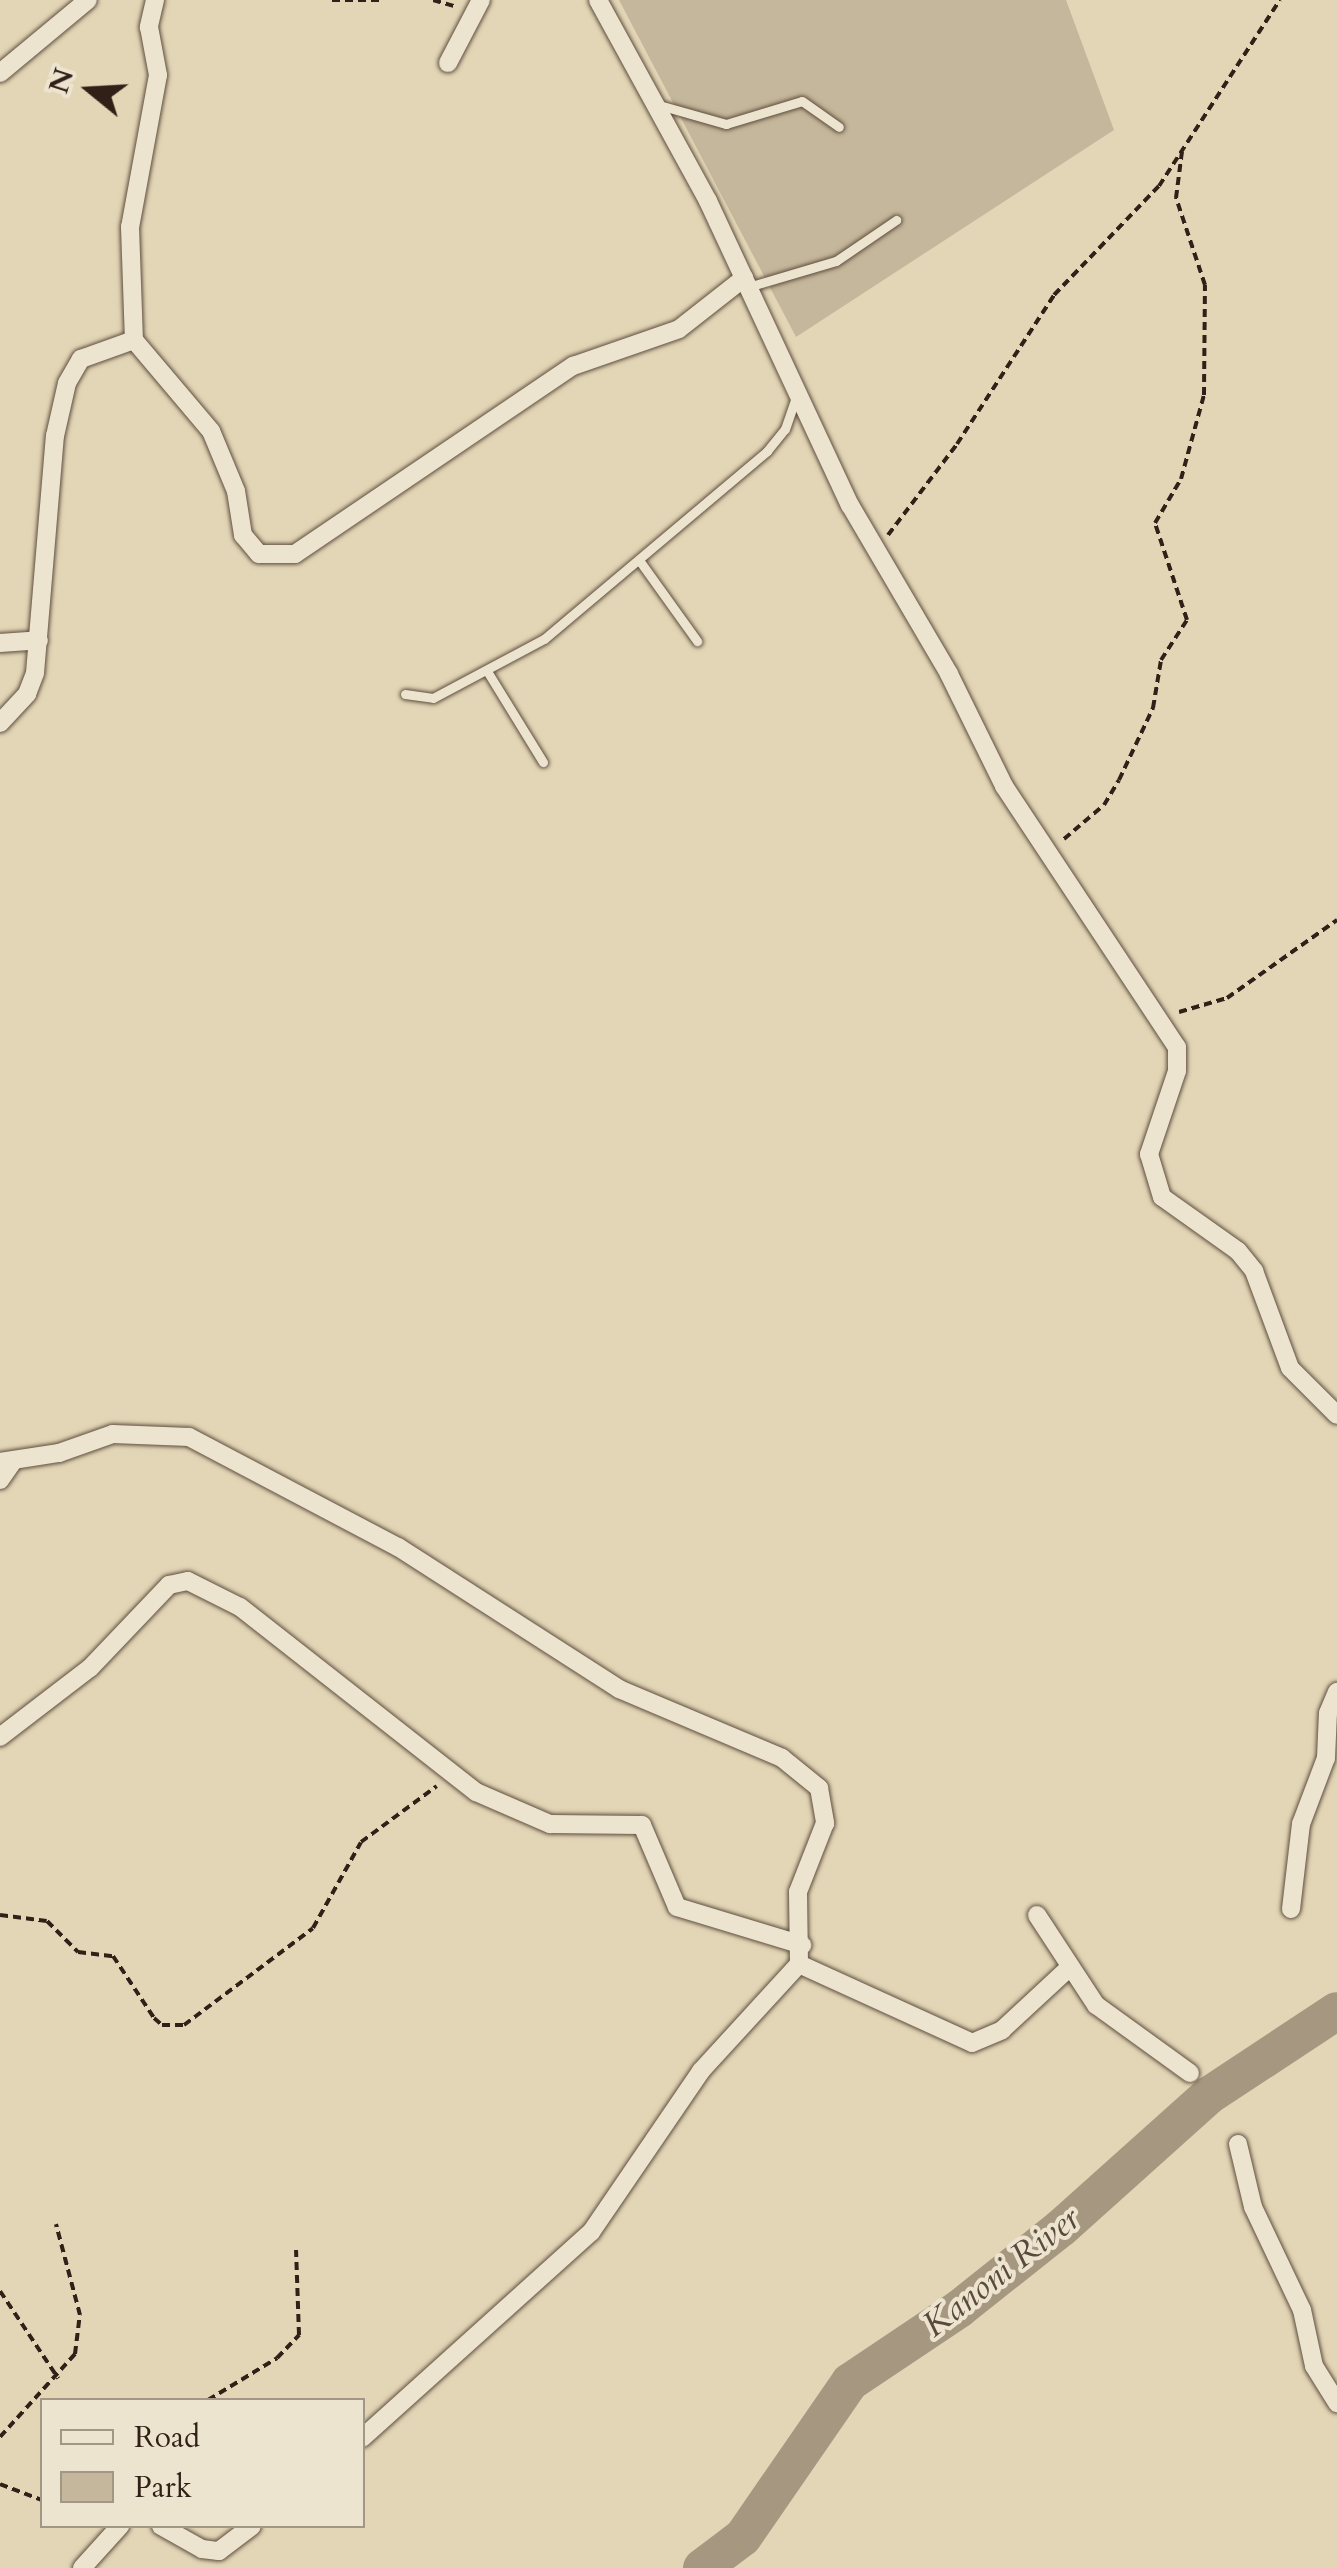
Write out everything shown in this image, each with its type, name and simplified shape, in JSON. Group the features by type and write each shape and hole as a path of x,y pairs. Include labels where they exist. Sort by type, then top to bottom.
{"street":[{"path":"0,73 88,0"},
{"path":"155,0 150,26 158,75 130,227 134,340 212,431 236,490 247,546 276,559 295,554 573,366 679,329 746,283"},
{"path":"448,63 481,0"},
{"path":"598,0 746,283 875,552 948,674 1004,786 1134,978 1149,1013 1179,1057 1149,1154 1154,1181 1171,1206 1226,1242 1254,1271 1290,1368 1337,1416"},
{"path":"0,723 32,685 39,640 50,475 67,384 81,358 134,340"},
{"path":"0,642 39,640"},
{"path":"0,1480 6,1463 113,1434 189,1437 413,1555 619,1689 782,1758 808,1775 826,1809 798,1892 801,1955 700,2071 592,2232 365,2435"},
{"path":"0,1736 90,1668 169,1584 188,1582 240,1606 451,1771 502,1806 550,1824 642,1825 678,1907 801,1955 972,2044 1002,2030 1069,1968"},
{"path":"1292,1909 1301,1824 1326,1758 1328,1713 1337,1692"},
{"path":"1037,1914 1096,2004 1190,2074"},
{"path":"1238,2144 1253,2207 1302,2310 1314,2366 1337,2403"},
{"path":"82,2568 118,2528"},
{"path":"164,2528 202,2550 219,2551 249,2528"}],"lane":[{"path":"652,102 726,124 802,101 839,127"},
{"path":"746,283 836,262 896,220"},
{"path":"404,694 433,698 544,639 767,451 785,428 798,393"},
{"path":"639,560 697,642"},
{"path":"487,671 543,762"}],"path":[{"path":"332,0 384,0"},
{"path":"875,552 957,444 1054,295 1159,186 1280,0"},
{"path":"1050,852 1104,805 1119,780 1153,708 1161,660 1187,620 1155,522 1182,479 1204,395 1205,285 1176,198 1182,151"},
{"path":"1149,1013 1200,1008 1227,998 1337,920"},
{"path":"0,1915 47,1922 78,1952 113,1956 154,2018 162,2025 184,2025 314,1928 361,1842 421,1802 451,1771"},
{"path":"0,2436 58,2378 80,2332 56,2224"},
{"path":"211,2398 278,2358 299,2336 296,2250"},
{"path":"0,2291 58,2378"},
{"path":"0,2484 40,2499"}],"green space":[{"path":"619,0 1066,0 1114,130 796,337"}],"waterway":[{"name":"Kanoni River","path":"702,2568 743,2537 850,2382 959,2309 1061,2228 1208,2096 1337,2011"}]}
